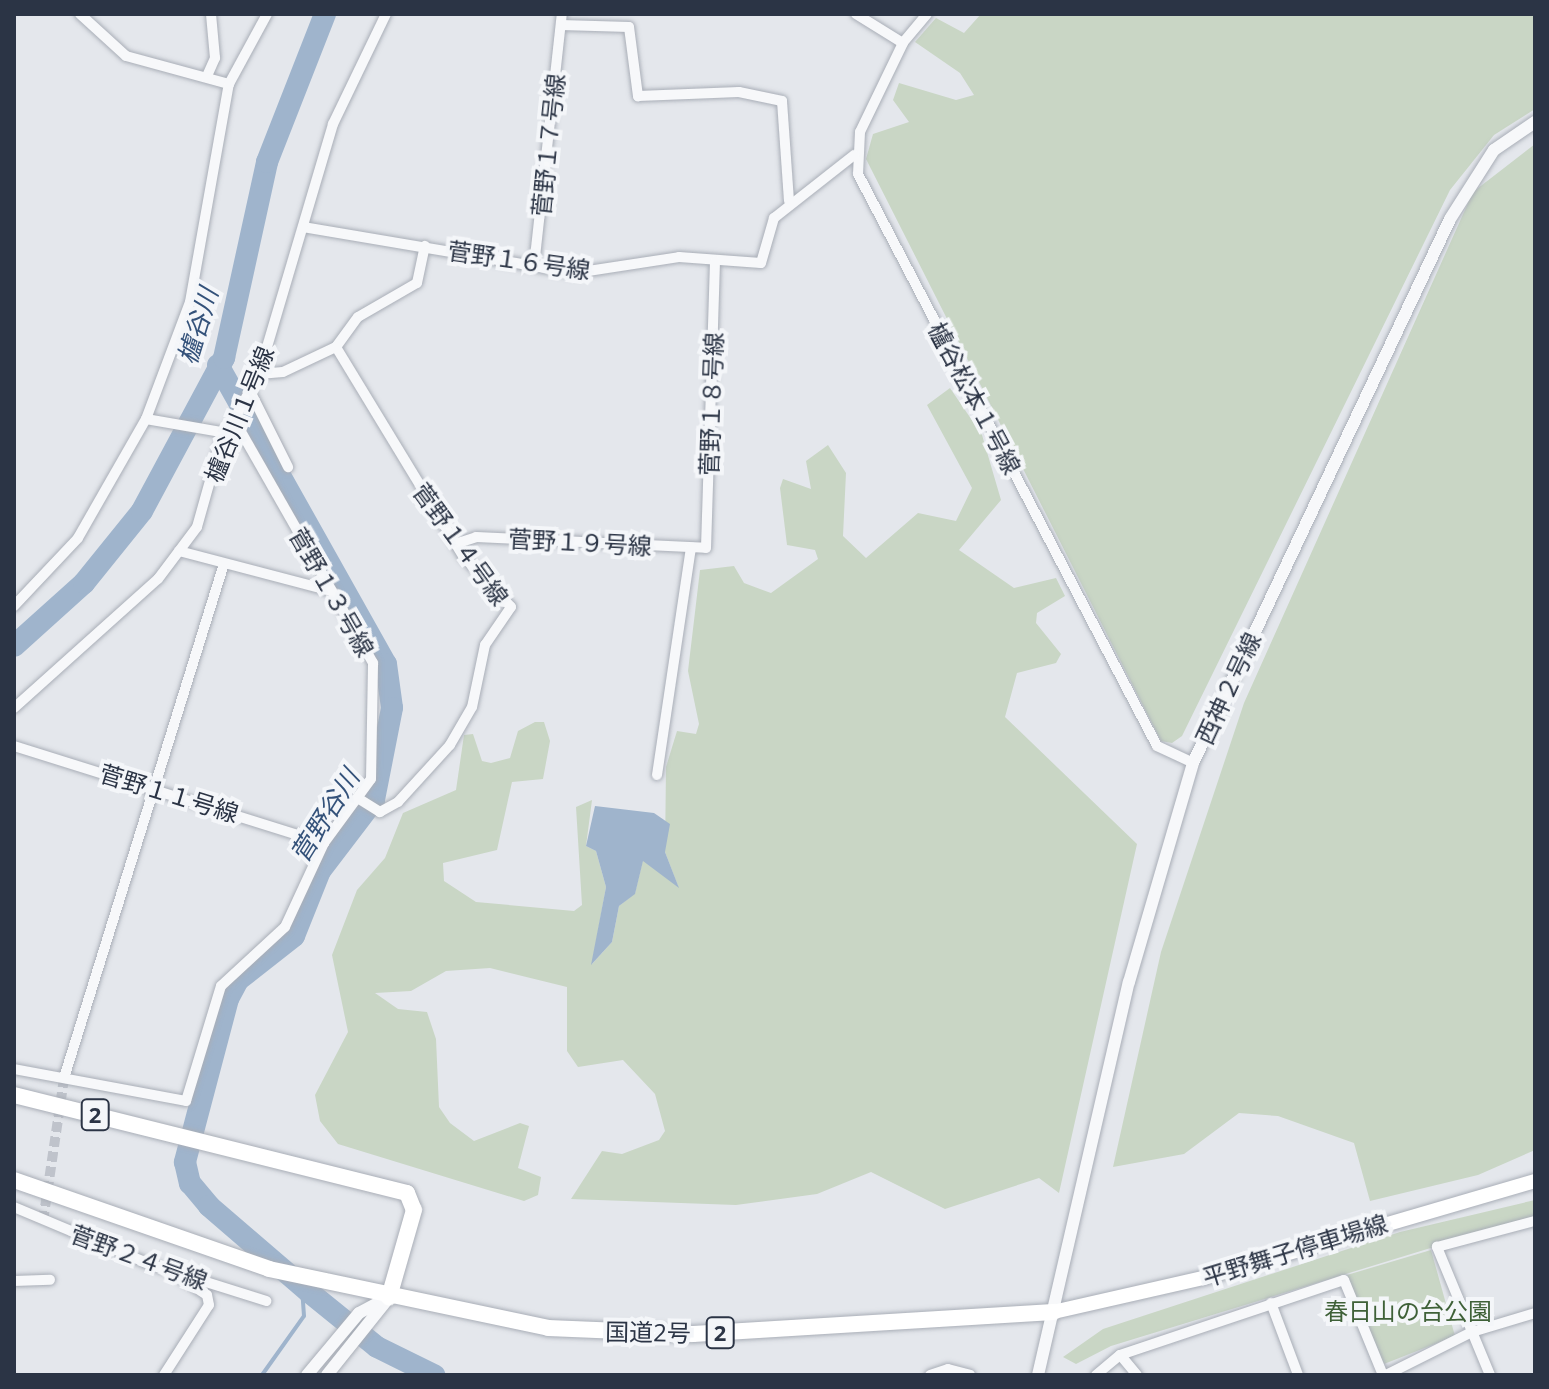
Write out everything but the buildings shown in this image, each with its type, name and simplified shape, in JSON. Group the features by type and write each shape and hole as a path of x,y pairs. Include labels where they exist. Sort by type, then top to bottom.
{"highway":[{"name":"2","path":"14,1095 407,1193 414,1210 389,1297"},
{"name":"国道2号","path":"14,1180 240,1260 347,1290 548,1328 620,1333 1053,1312"}],"main road":[{"name":"平野舞子停車場線","path":"1053,1312 1203,1278 1535,1181"}],"street":[{"path":"80,14 126,56 229,84"},
{"path":"207,76 215,58 211,14"},
{"path":"14,606 78,538 146,419 190,302 229,84 267,14"},
{"name":"櫨谷川１号線","path":"14,708 158,579 197,527 227,433 236,423 259,374 333,124 386,14"},
{"path":"856,14 903,43"},
{"path":"789,201 854,155 903,43 927,14"},
{"path":"561,19 629,27 638,96 739,92 782,101 789,201"},
{"name":"菅野１７号線","path":"534,266 561,19"},
{"name":"西神２号線","path":"1038,1375 1129,982 1193,763 1450,219 1494,150 1535,122"},
{"name":"櫨谷松本１号線","path":"854,155 1157,746 1193,763"},
{"name":"菅野１６号線","path":"303,227 534,266 595,273 679,257 761,263 774,218 789,201"},
{"path":"259,374 283,372 336,347 358,317 417,283 425,246"},
{"name":"菅野１８号線","path":"706,548 715,261"},
{"name":"菅野１４号線","path":"336,347 455,544 511,607 485,645 465,724 398,802 380,812 359,799"},
{"path":"251,393 288,467"},
{"path":"146,419 227,433"},
{"name":"菅野１３号線","path":"64,1078 186,1101 221,986 285,927 324,843 359,799 376,758 377,688 373,663 236,423"},
{"name":"菅野１９号線","path":"455,544 476,537 706,548"},
{"path":"657,775 691,548"},
{"path":"179,551 223,567 332,591"},
{"path":"14,1069 64,1078 223,567"},
{"name":"菅野１１号線","path":"14,746 324,843"},
{"name":"菅野２４号線","path":"14,1207 169,1270 266,1301"},
{"path":"1490,1375 1437,1247 1535,1221"},
{"path":"164,1375 209,1305 207,1295 169,1270"},
{"path":"14,1281 50,1280"},
{"path":"1096,1375 1120,1355 1344,1280 1385,1375 1472,1332 1535,1313"},
{"path":"307,1375 359,1313 389,1297"},
{"path":"327,1375 372,1323 389,1297"},
{"path":"1271,1303 1295,1374"},
{"path":"1120,1355 1137,1375"},
{"path":"930,1375 970,1375"}],"green space":[{"path":"981,14 1535,14 1535,109 1494,135 1450,190 1182,736 1172,743 1161,741 866,159 873,134 909,122 893,100 899,83 956,100 974,95 960,73 915,42 936,18 964,33"},
{"path":"1535,144 1535,1150 1478,1175 1370,1201 1354,1143 1278,1116 1239,1113 1184,1154 1113,1167 1161,952 1244,703 1473,192"},
{"path":"950,388 982,435 1001,500 959,550 1014,588 1056,578 1065,596 1037,613 1036,623 1061,654 1056,663 1017,673 1005,717 1137,844 1059,1193 1039,1178 945,1209 871,1172 817,1194 736,1205 571,1199 602,1151 622,1154 659,1140 665,1131 655,1094 623,1060 578,1067 567,1051 567,987 490,968 446,971 411,991 375,993 398,1009 427,1012 436,1039 439,1107 450,1123 474,1141 520,1123 529,1126 518,1168 541,1177 538,1195 524,1201 338,1144 320,1121 315,1095 348,1032 332,955 357,890 385,858 403,813 456,790 464,735 473,734 482,761 491,763 510,758 518,731 535,722 544,722 550,741 543,779 512,782 497,850 443,863 444,881 476,902 574,911 582,905 576,807 592,800 586,846 596,851 606,887 592,964 612,942 619,906 635,893 643,860 678,886 665,852 666,767 677,731 696,734 699,724 688,671 700,570 734,566 744,583 771,593 818,559 815,550 787,545 780,488 783,479 811,489 806,461 828,445 846,473 843,536 866,558 918,513 956,521 972,488 927,405"},
{"path":"1535,1200 1535,1216 1111,1346 1076,1364 1063,1357 1103,1329 1400,1232"},
{"name":"春日山の台公園","path":"1431,1250 1455,1336 1384,1364 1347,1275"}],"water":[{"path":"595,806 654,813 670,824 665,852 679,888 643,861 635,894 619,906 612,942 591,965 606,887 596,851 586,846"}],"waterway":[{"path":"14,646 84,583 142,511 224,358 267,162 325,14"},
{"name":"菅野谷川","path":"218,365 386,664 392,708 374,800 320,871 294,936 238,980 228,999 185,1162 190,1183 209,1206 309,1292 377,1347 434,1375"},
{"path":"262,1375 304,1316 302,1286"}],"tunnel":[{"path":"43,1221 64,1078"}],"water label":[{"name":"櫨谷川","path":"198,326"}]}
